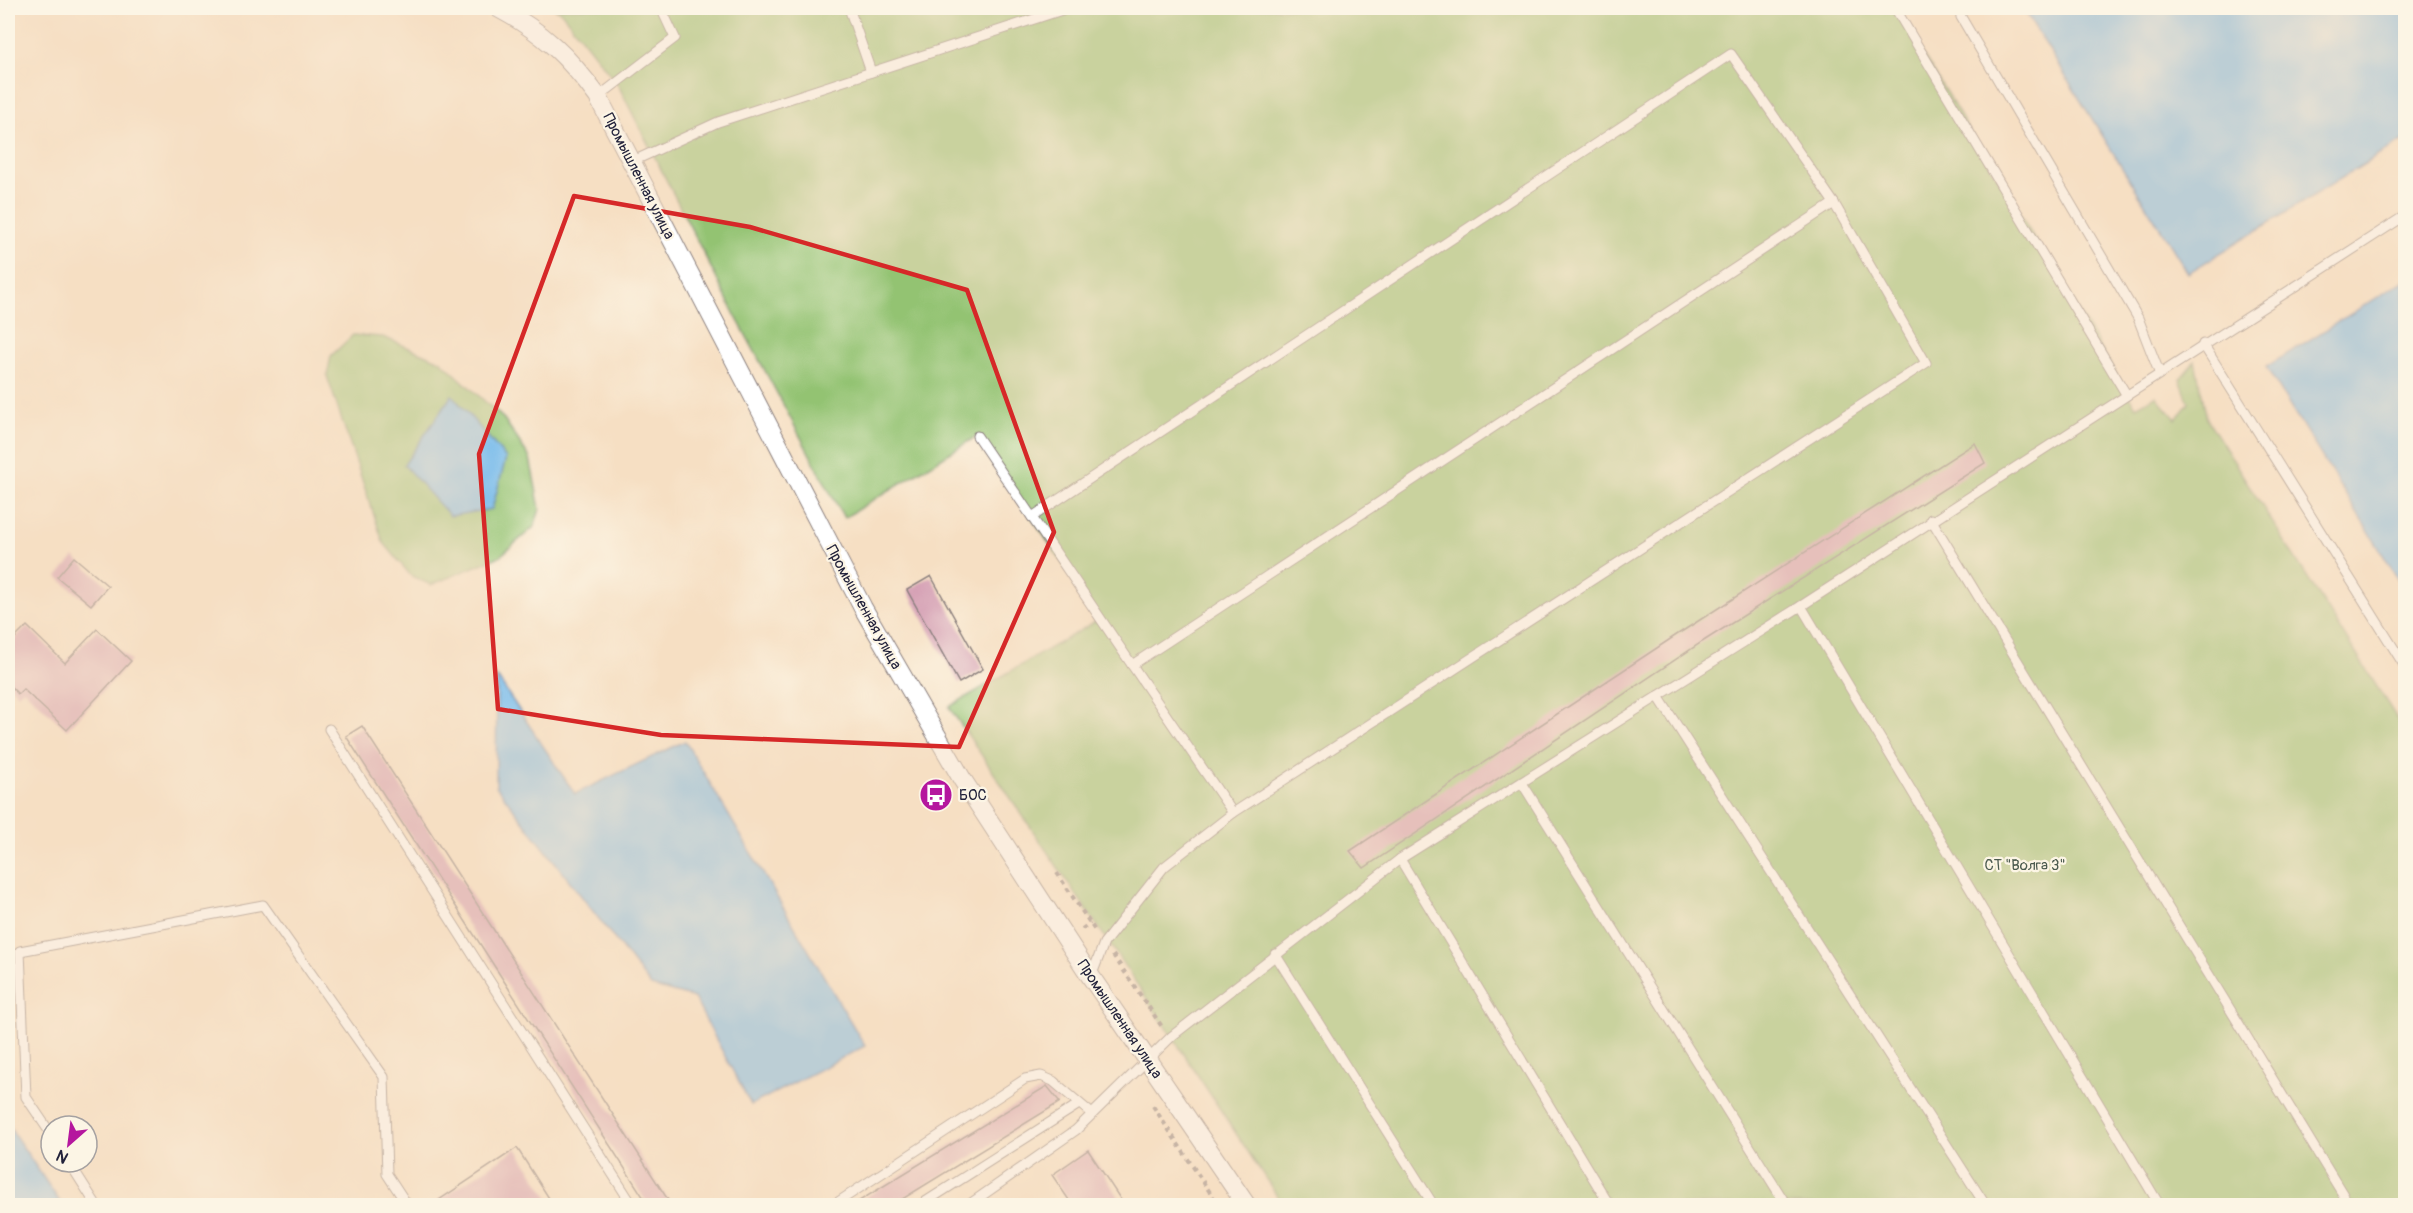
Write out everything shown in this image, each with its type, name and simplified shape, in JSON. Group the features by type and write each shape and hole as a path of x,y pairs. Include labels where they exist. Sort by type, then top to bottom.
{"street":[{"name":"Промышленная улица","path":"498,8 539,32 572,62 598,97 863,608 962,778 1091,977 1247,1206"}],"lane":[{"path":"598,97 675,38 661,8"},
{"path":"849,8 872,72"},
{"path":"631,162 718,122 1068,8"},
{"path":"1895,8 2126,394"},
{"path":"1960,8 1961,17 2138,318 2159,372"},
{"path":"1032,517 1731,54 1834,203 1926,363 1233,813 1164,867 1104,943 1091,977"},
{"path":"1132,665 1834,203"},
{"path":"967,1206 1076,1130 1148,1059 1275,954 1400,859 1801,606 1931,519 2406,215"},
{"path":"2203,344 2406,668"},
{"path":"977,436 1233,813"},
{"path":"1931,519 2350,1206"},
{"path":"1801,606 2160,1206"},
{"path":"1658,696 1986,1206"},
{"path":"329,729 633,1206"},
{"path":"1522,783 1787,1206"},
{"path":"1400,859 1610,1206"},
{"path":"39,1116 27,1097 20,951 263,905 384,1077 387,1174 408,1206"},
{"path":"1275,954 1434,1206"},
{"path":"832,1206 1025,1078 1041,1076 1053,1081 1092,1114"},
{"path":"920,1206 1080,1104"},
{"path":"77,1174 97,1206"}],"highlighted area":[{"path":"574,196 750,227 967,290 1054,532 959,747 661,735 498,709 479,454"}],"green space":[{"name":"СТ \"Волга 3\"","path":"554,8 1895,8 2136,407 2156,396 2176,419 2189,403 2180,379 2195,361 2207,419 2405,731 2405,1205 1283,1205 1172,1036 949,707 1100,619 977,436 844,518 734,313 617,83 561,12"},
{"path":"353,335 383,337 441,361 504,419 530,458 540,509 534,527 500,556 431,585 411,576 383,542 327,376 331,356"}],"water":[{"path":"2023,8 2405,8 2405,139 2188,273"},
{"path":"2405,280 2405,590 2266,367"},
{"path":"452,395 506,458 492,509 450,516 404,465"},
{"path":"497,677 575,794 685,741 865,1046 751,1105 694,998 651,986 496,786"},
{"path":"8,1123 39,1174 62,1205 8,1205"}],"building":[{"path":"1975,443 1985,463 1702,642 1364,868 1350,851 1678,634"},
{"path":"74,557 108,586 91,605 57,577"},
{"path":"931,576 983,669 959,683 907,590"},
{"path":"27,626 65,663 97,629 131,661 67,730 23,689 18,694 8,684 8,645"},
{"path":"362,726 672,1206 649,1206 346,736"},
{"path":"1047,1086 1060,1102 891,1206 851,1206"},
{"path":"517,1148 554,1206 430,1206"},
{"path":"1088,1150 1125,1206 1073,1206 1052,1175"}],"place":[{"name":"БОС","path":"936,795"}]}
